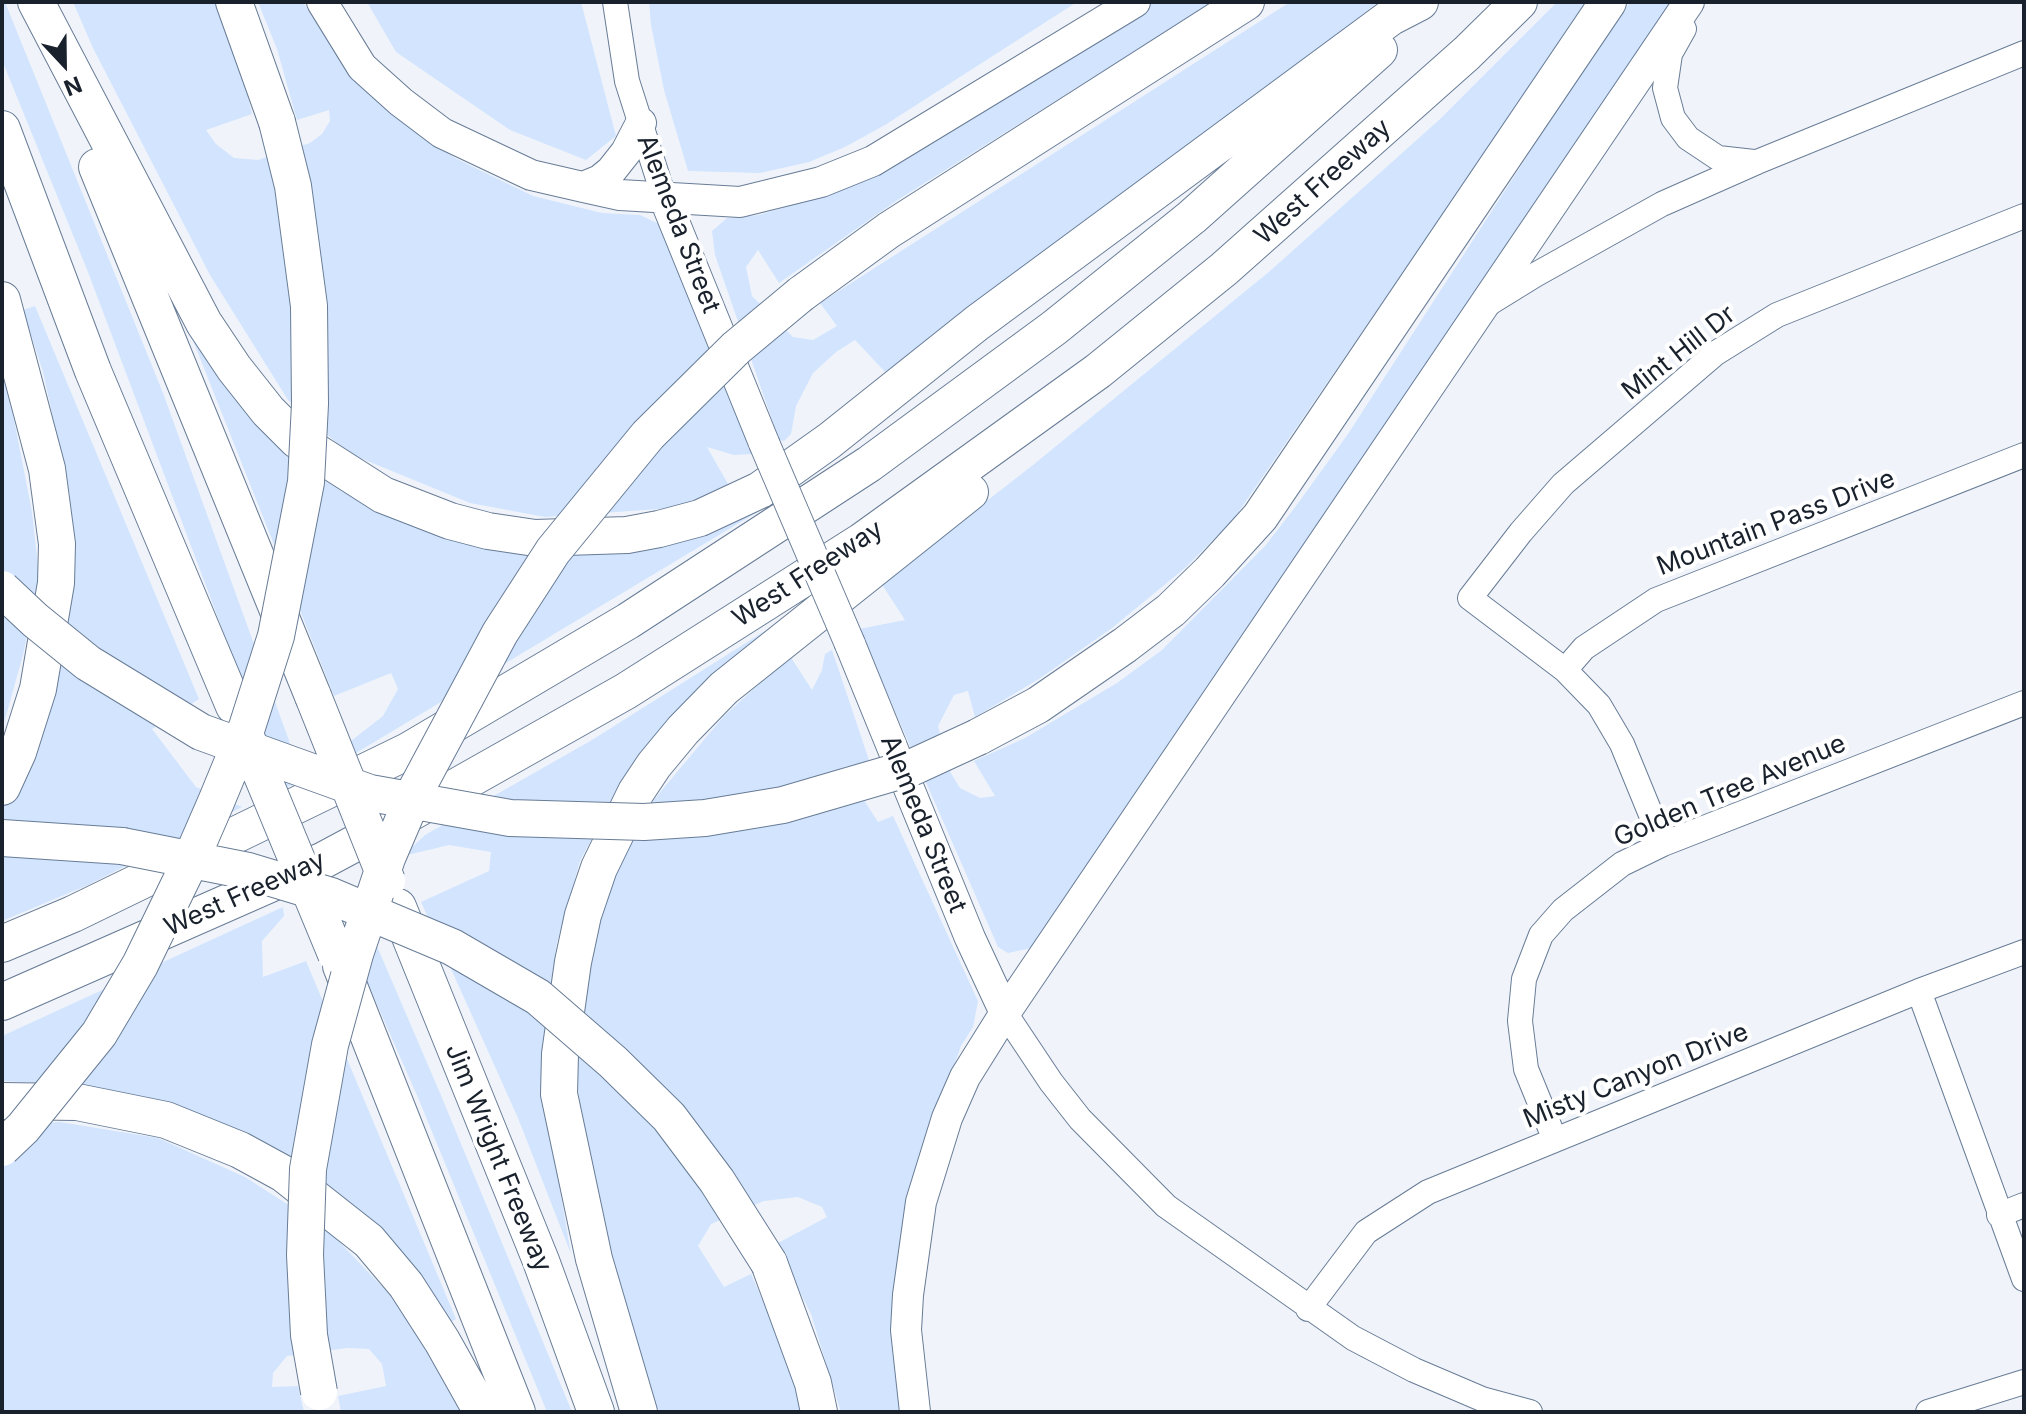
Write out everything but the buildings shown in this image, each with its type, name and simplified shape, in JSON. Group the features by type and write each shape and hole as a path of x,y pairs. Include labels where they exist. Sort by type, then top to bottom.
{"highway":[{"path":"34,2 190,299 234,368 268,411 297,440 383,495 450,521 535,538 627,535 659,529 700,518 760,490 829,441 977,323 1391,17 1420,2"},
{"name":"Jim Wright Freeway","path":"34,2 535,1247 596,1412"},
{"path":"2,1148 23,1128 99,1034 140,965 221,790 247,727 276,636 306,482 310,404 309,306 293,186 277,122 234,2"},
{"path":"322,1402 308,1319 305,1255 308,1169 330,1045 355,954 387,858 417,788 500,633 553,551 648,435 736,348 801,294 889,230 1246,2"},
{"name":"West Freeway","path":"2,944 73,914 408,751 628,621 869,464 1054,328 1192,217 1323,103 1431,2"},
{"name":"West Freeway","path":"2,1002 322,861 626,691 862,541 1098,371 1236,259 1455,64 1519,2"},
{"path":"2,589 88,663 201,732 370,793 510,818 644,822 705,818 783,805 913,767 1038,705 1125,645 1171,610 1260,517 1608,2"},
{"path":"2,129 93,371 336,954 517,1412"},
{"path":"2,300 47,469 57,544 56,583 38,689 18,752 2,787"},
{"path":"639,1412 594,1259 559,1094 560,1054 573,962 583,915 599,868 636,792 654,765 724,688 1040,437 1083,399 1098,371"},
{"path":"2,838 122,846 248,871 331,896 452,947 538,997 613,1062 669,1117 717,1181 769,1263 813,1383 819,1412"},
{"path":"2,1101 77,1102 143,1114 240,1150 284,1174 369,1241 406,1285 482,1412"}],"main road":[{"path":"322,2 362,67 442,133 531,175 620,195 740,202 834,177 873,161 1135,2"},
{"path":"915,1412 906,1330 921,1202 947,1118 965,1077 1005,1013 1689,2"},
{"path":"583,187 611,171 626,152 641,123"},
{"name":"Alemeda Street","path":"664,197 970,938 1005,1013"}],"street":[{"name":"Alemeda Street","path":"615,2 627,81 664,197"},
{"path":"1699,2 1670,54 1665,88 1673,118 1688,138 1718,158 1757,162"},
{"path":"1484,307 1662,204 2024,53"},
{"name":"Mint Hill Dr","path":"1565,670 1470,598 1563,484 1716,353 1777,315 2024,216"},
{"name":"Mountain Pass Drive","path":"1565,670 1584,648 1656,600 2024,455"},
{"path":"1565,670 1599,705 1622,744 1663,844"},
{"name":"Golden Tree Avenue","path":"1555,1140 1526,1069 1520,1021 1524,979 1541,935 1563,910 1622,864 1663,844 2024,703"},
{"name":"Misty Canyon Drive","path":"1308,1309 1366,1232 1397,1210 1469,1174 1919,991 2024,952"},
{"path":"1919,991 2024,1279"},
{"name":"Alemeda Street","path":"1005,1013 1080,1119 1166,1206 1353,1338 1414,1370 1482,1399 1530,1412"},
{"path":"1999,1215 2024,1205"},
{"path":"1928,1412 2024,1382"}],"shaded area":[{"path":"2,2 5,2 163,393 304,782 282,788 88,272 2,60"},
{"path":"73,2 216,2 242,70 252,114 206,130 216,144 234,158 258,160 310,143 322,134 330,121 329,110 297,120 277,49 258,2 303,2 333,48 370,91 404,123 455,158 533,196 602,213 640,215 659,224 669,240 752,454 734,455 707,447 732,491 674,508 545,517 470,503 348,453 288,400 210,275 93,48"},
{"path":"367,2 581,2 616,136 586,160 510,130 396,52"},
{"path":"649,2 1077,2 885,125 845,147 809,162 760,173 688,171 664,90"},
{"path":"1154,2 1213,2 896,201 779,283 758,250 746,267 752,296 793,337 813,340 837,326 820,303 1290,2 1378,2 1255,102 887,374 855,340 836,352 813,373 796,406 791,434 784,441 779,440 715,255 712,231 727,218 759,215 832,193 952,129"},
{"path":"1557,2 1588,2 1233,520 1185,568 1112,628 1039,679 975,717 968,691 954,695 938,726 949,770 960,788 980,798 995,796 974,761 1025,738 1117,683 1162,650 1265,546 1348,434 1630,2 1674,2 1036,947 1008,953 998,947 859,629 905,620 881,583 1033,465 1270,271 1439,120"},
{"path":"175,295 268,433 341,491 428,530 494,545 585,555 687,539 759,511 356,753 351,741 383,716 398,689 391,673 334,696"},
{"path":"35,306 199,699 152,729 196,787 242,807 88,885 2,921 2,810 17,785 69,596 70,496 43,372 23,310"},
{"path":"2,358 32,512 39,576 23,655 2,730"},
{"path":"787,617 617,791 580,861 557,942 542,1046 547,1115 571,1254 518,1118 421,902 489,871 491,852 449,845 403,856 425,835 592,740"},
{"path":"832,650 870,763 843,767 878,822 893,816 978,1001 973,1027 961,1046 942,1099 904,1412 841,1412 811,1314 776,1244 827,1217 822,1207 798,1197 764,1201 711,1224 698,1246 724,1287 751,1274 780,1340 804,1412 658,1412 632,1336 598,1212 580,1110 576,1065 594,930 618,864 652,802 723,717 790,656 812,690 822,670 825,654"},
{"path":"283,907 284,916 262,941 263,977 306,961 456,1319 451,1322 378,1232 82,1085 2,1081 2,1036"},
{"path":"376,944 572,1412 547,1412 365,977"},
{"path":"60,1122 158,1138 245,1177 329,1231 392,1297 432,1348 465,1412 341,1412 338,1396 386,1386 382,1364 369,1349 347,1348 287,1356 273,1373 272,1387 298,1386 304,1412 2,1412 2,1126"}]}
